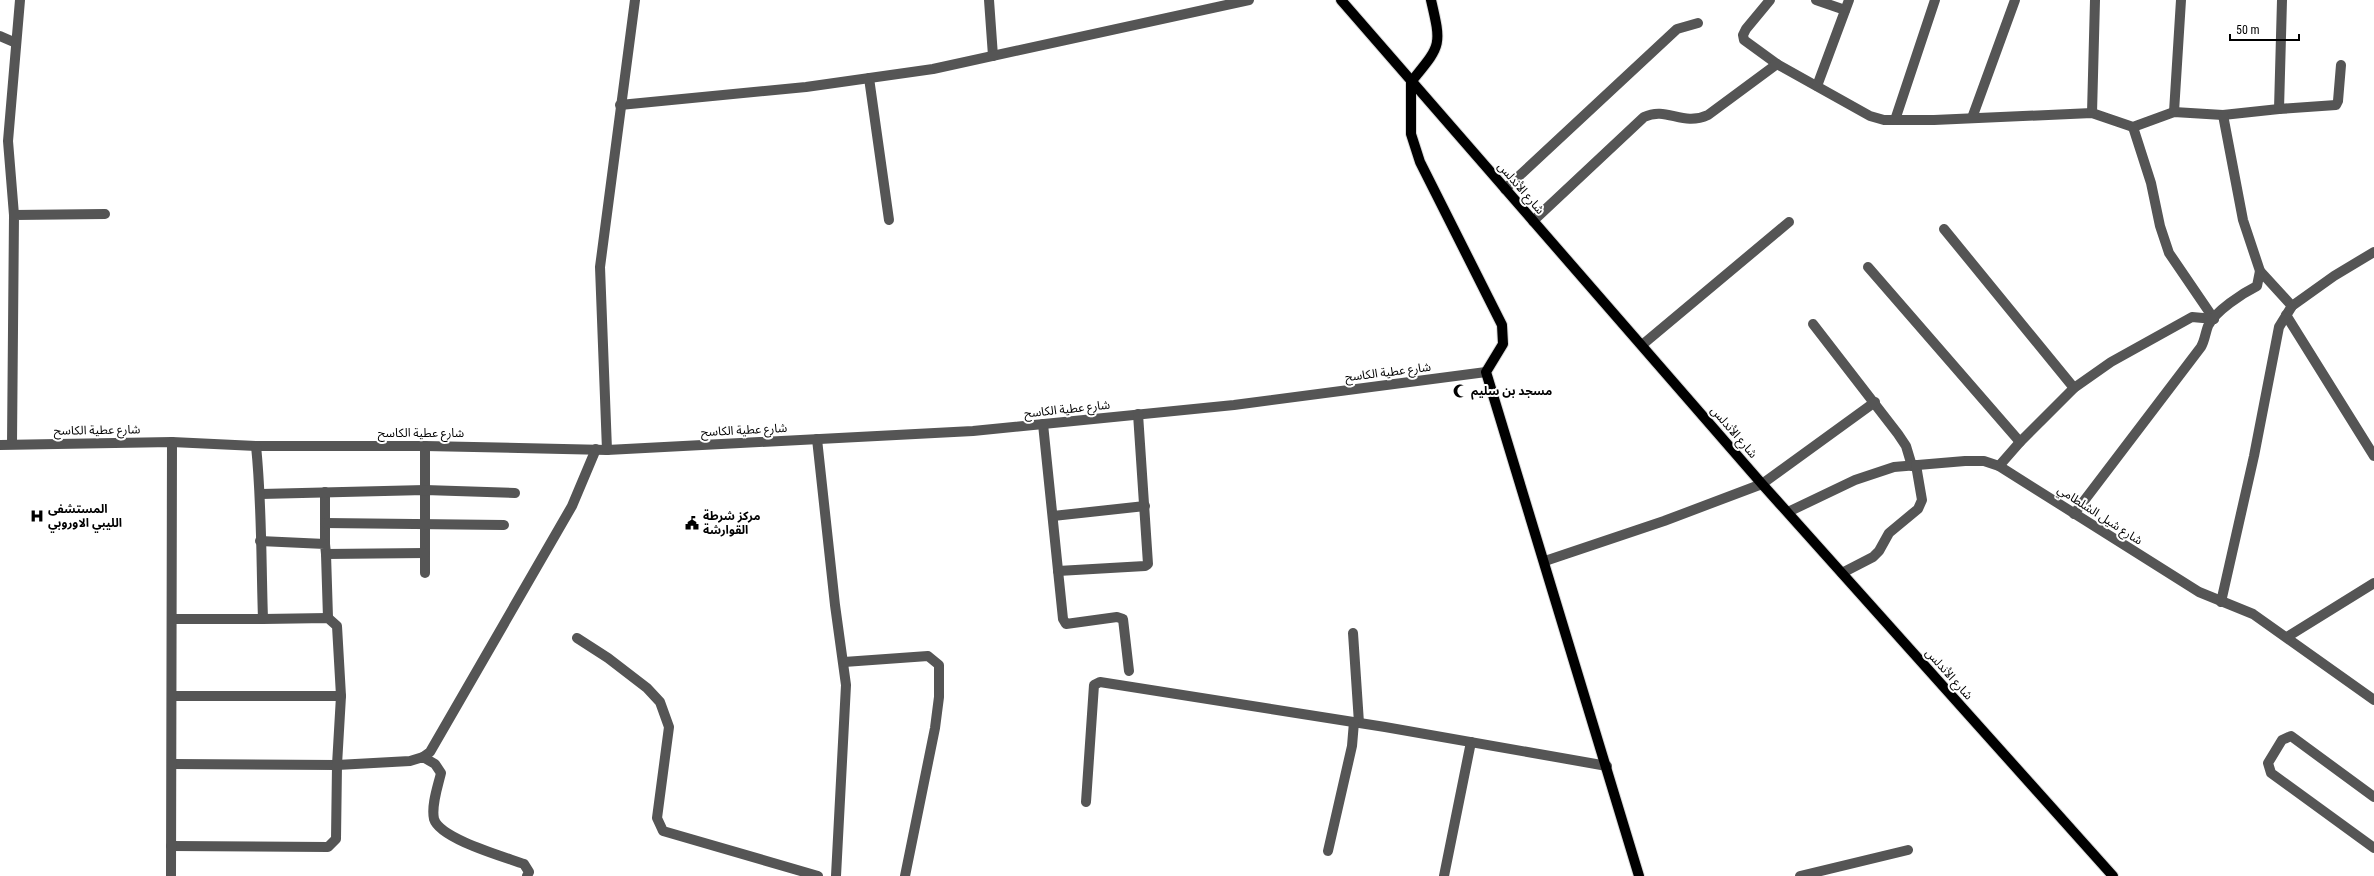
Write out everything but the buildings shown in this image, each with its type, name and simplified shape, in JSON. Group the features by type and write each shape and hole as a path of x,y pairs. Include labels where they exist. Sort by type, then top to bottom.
{"main road":[{"name":"شارع الأندلس","path":"1341,0 1762,484 2113,876"},
{"path":"1431,0 1438,43 1432,56 1411,82 1411,134 1420,162 1502,325 1503,344 1486,372 1545,561 1639,876"}],"street":[{"path":"12,444 14,215 4,140 20,0"},
{"path":"172,764 337,765 410,761 423,757 430,752 568,513 601,449 600,267 635,0"},
{"path":"989,0 993,56"},
{"path":"620,106 806,87 933,69 1248,0"},
{"path":"1770,0 1743,35 1744,40 1777,64 1870,116 1884,120 2092,113 2132,128 2174,112 2223,115 2336,105 2338,101 2342,65"},
{"path":"1816,0 1847,5 1817,86"},
{"path":"1895,120 1935,0"},
{"path":"1972,118 2015,0"},
{"path":"2092,113 2095,0"},
{"path":"2174,112 2181,0"},
{"path":"2279,109 2282,0"},
{"path":"1505,189 1677,29 1698,23"},
{"path":"0,36 16,43"},
{"path":"1533,221 1644,117 1653,113 1689,120 1698,119 1708,115 1777,64"},
{"path":"869,78 889,220"},
{"path":"2223,115 2233,178 2243,220 2260,271 2292,306"},
{"path":"2132,128 2151,183 2160,226 2169,253 2214,319"},
{"path":"14,215 105,214"},
{"path":"1642,345 1789,222"},
{"path":"1944,229 2074,388"},
{"path":"2221,602 2254,456 2279,327 2292,306 2334,276 2374,252"},
{"path":"1868,267 2020,442"},
{"path":"2074,514 2201,347 2207,338 2208,326 2241,294 2257,286 2260,271"},
{"path":"2286,315 2374,456"},
{"path":"1998,466 2074,388 2111,362 2192,317 2214,319"},
{"path":"1813,324 1875,402 1906,446 1914,465 1922,500 1918,509 1890,533 1879,551 1873,557 1842,573"},
{"name":"شارع عطية الكاسح","path":"0,445 172,442 256,446 425,446 601,449 817,439 973,431 1234,405 1486,372"},
{"path":"1545,561 1664,521 1762,484 1875,402"},
{"path":"1058,571 1145,566 1149,560 1138,414"},
{"path":"1043,424 1063,619 1066,624 1117,617 1123,619 1129,671"},
{"path":"817,439 835,604 846,685 836,876"},
{"path":"171,876 173,619 172,442"},
{"path":"256,446 261,494 260,541 263,619"},
{"path":"425,446 425,573"},
{"name":"شارع شيل الشلطامي","path":"1788,512 1873,472 1894,467 1914,465 1984,461 1998,466 2199,592 2221,602 2238,606 2253,614 2374,700"},
{"path":"261,494 425,490 515,493"},
{"path":"325,492 328,618"},
{"path":"1053,516 1145,506"},
{"path":"325,523 504,525"},
{"path":"260,541 326,549 425,553"},
{"path":"2287,637 2374,583"},
{"path":"171,846 328,847 336,839 337,765 341,696 337,626 328,618 173,619"},
{"path":"1328,851 1356,723 1352,633"},
{"path":"577,638 608,658 647,688 660,702 669,727 656,818 663,831 811,875"},
{"path":"844,662 928,656 939,665 939,697 905,876"},
{"path":"1086,802 1094,685 1100,682 1471,742 1607,766"},
{"path":"172,696 341,696"},
{"path":"2374,797 2291,736 2282,740 2268,763 2271,773 2374,848"},
{"path":"1444,876 1471,742"},
{"path":"423,757 435,764 441,772 434,807 437,824 448,834 461,840 524,864 528,872 527,876"},
{"path":"1800,876 1908,850"}],"place":[{"name":"مسجد بن سليم","path":"1460,391"},
{"name":"المستشفی الليبي الاوروبي","path":"37,516"},
{"name":"مركز شرطة القوارشة","path":"692,523"}]}
